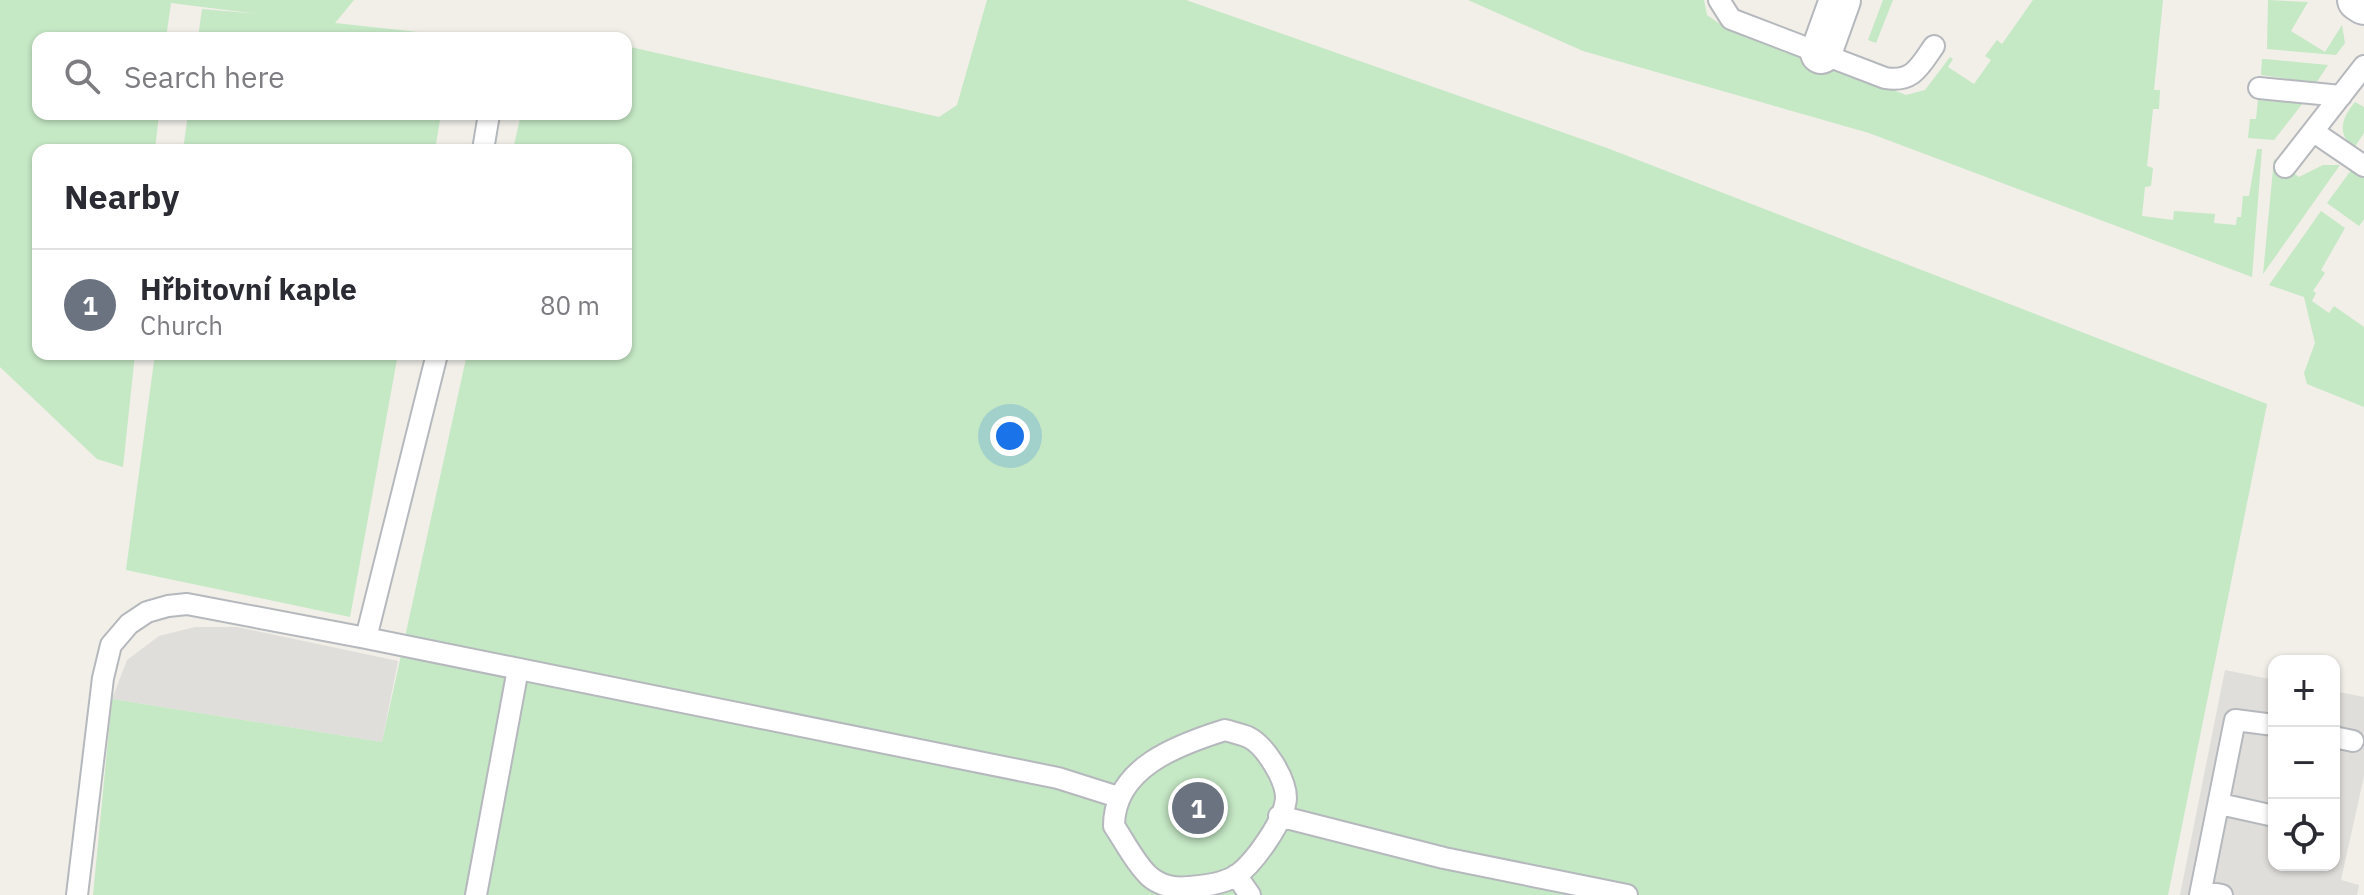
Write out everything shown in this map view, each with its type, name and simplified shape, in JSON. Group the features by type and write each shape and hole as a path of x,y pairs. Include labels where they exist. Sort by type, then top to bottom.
{"street":[{"path":"1821,53 1840,0"},
{"path":"2358,0 2364,4"}],"lane":[{"path":"1719,0 1731,19 1885,78 1905,79 1913,76 1934,46"},
{"path":"2285,167 2364,66"},
{"path":"2259,88 2341,96"},
{"path":"484,144 488,120"},
{"path":"2314,132 2364,166"},
{"path":"366,638 436,360"},
{"path":"77,895 103,678 111,645 129,624 147,612 187,604 1058,778 1118,797"},
{"path":"476,895 518,669"},
{"path":"2208,894 2235,720 2268,724"},
{"path":"1225,730 1251,738 1278,773 1286,799 1279,816 1270,837 1236,875 1209,885 1180,888 1164,885 1149,876 1114,826 1118,797 1126,781 1184,743 1225,730"},
{"path":"2220,804 2268,815"},
{"path":"1279,816 1444,858 1627,895"},
{"path":"1236,875 1250,895"}],"shaded area":[{"path":"195,627 237,627 398,661 382,742 112,699 127,660 159,636"},
{"path":"2225,670 2268,679 2268,871 2340,871 2340,692 2364,697 2364,776 2341,880 2359,885 2357,895 2180,895"}],"green space":[{"path":"0,0 354,0 335,23 418,32 199,32 202,9 259,14 171,3 167,32 32,32 32,120 158,120 156,144 32,144 32,360 134,360 123,467 97,459 0,367"},
{"path":"987,0 1186,0 1607,148 2267,404 2168,895 93,895 112,699 382,742 466,360 632,360 632,144 514,144 520,120 632,120 632,47 939,117 957,105"},
{"path":"1468,0 1704,0 1707,15 1720,24 1906,95 1925,90 1950,57 1953,59 1948,67 1974,84 1991,60 1985,56 1997,40 2002,44 2033,0 2163,0 2154,90 2160,90 2159,109 2153,109 2147,166 2153,168 2151,186 2145,187 2142,216 2173,220 2174,211 2215,214 2214,223 2236,225 2237,217 2241,217 2243,196 2249,196 2257,149 2262,149 2252,277 1869,133 1583,51"},
{"path":"1883,0 1893,0 1876,43 1868,40"},
{"path":"2268,0 2308,2 2291,31 2325,52 2342,25 2345,43 2336,55 2267,49"},
{"path":"2262,59 2328,65 2316,83 2261,75"},
{"path":"2258,100 2295,103 2296,100 2303,103 2274,140 2248,138 2250,119 2256,119"},
{"path":"2355,102 2364,107 2364,133 2354,148 2345,137 2343,125"},
{"path":"187,120 440,120 436,144 184,144"},
{"path":"2274,159 2299,177 2323,165 2340,165 2263,274"},
{"path":"2352,169 2364,177 2364,219 2359,226 2327,203"},
{"path":"2321,211 2345,228 2321,270 2325,273 2313,291 2316,293 2312,301 2329,313 2334,306 2364,327 2364,407 2307,384 2304,373 2315,343 2304,297 2269,285"},
{"path":"154,360 397,360 350,617 126,570"}],"place":[{"name":"Hřbitovní kaple","path":"1198,808"}]}
